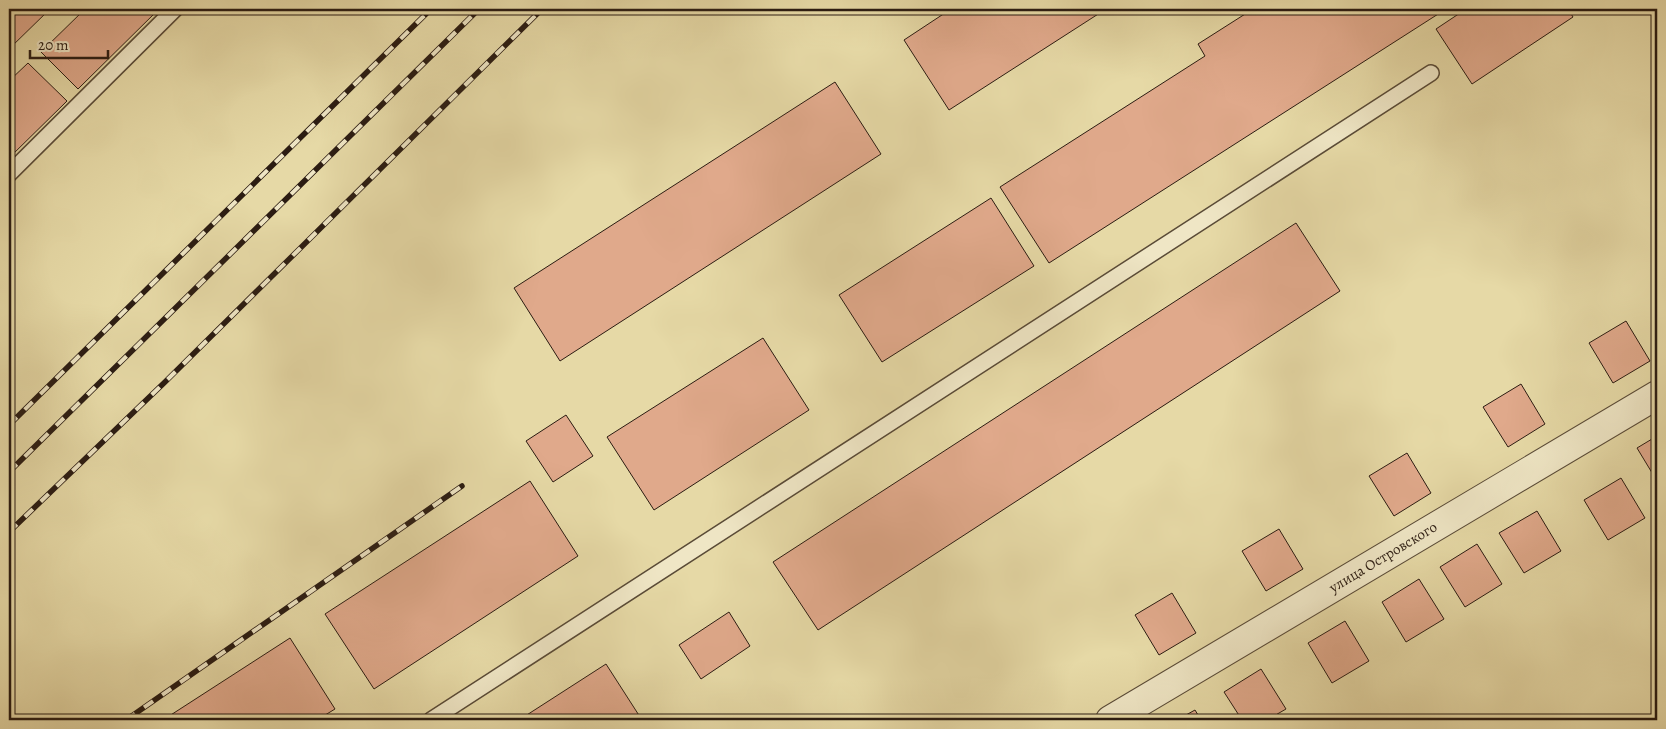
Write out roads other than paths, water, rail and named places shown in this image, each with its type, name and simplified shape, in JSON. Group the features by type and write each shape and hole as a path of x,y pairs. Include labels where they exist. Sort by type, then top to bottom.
{"street":[{"name":"улица Островского","path":"1110,720 1657,395"}],"lane":[{"path":"9,174 175,9"},
{"path":"431,720 1431,74"}],"railway":[{"path":"9,425 431,9"},
{"path":"9,472 479,9"},
{"path":"9,532 165,382 542,9"},
{"path":"126,720 462,486"}]}
